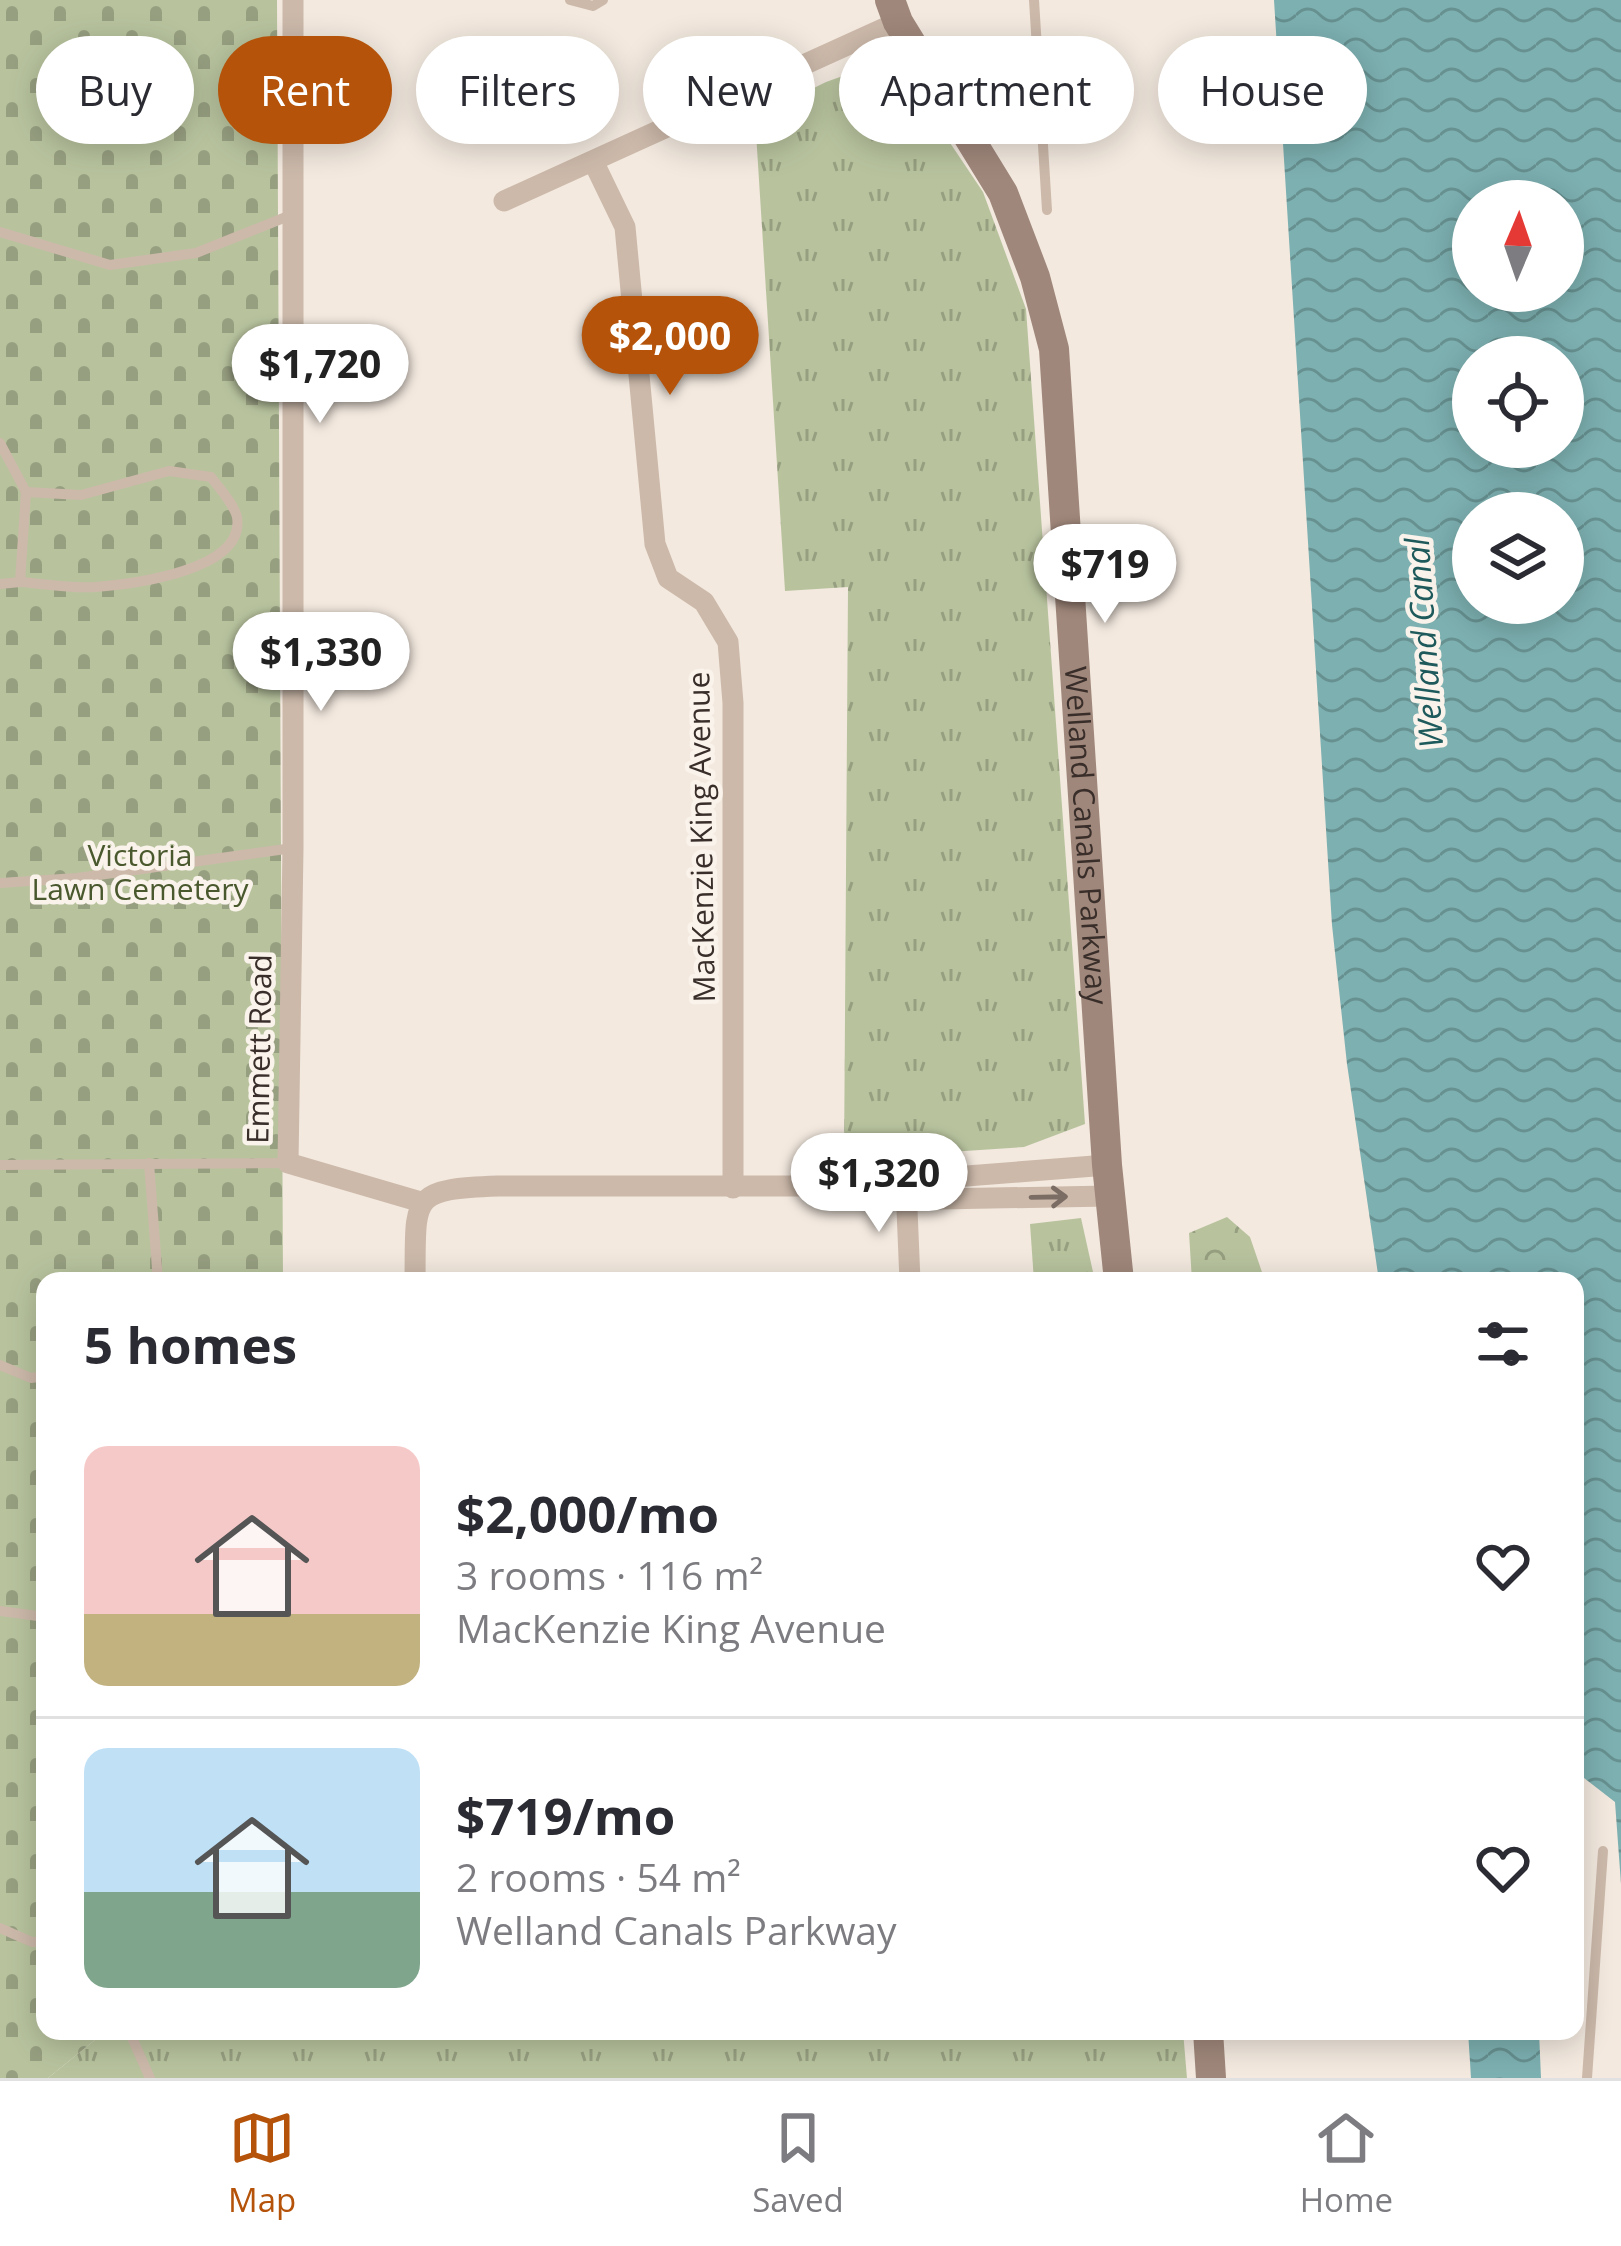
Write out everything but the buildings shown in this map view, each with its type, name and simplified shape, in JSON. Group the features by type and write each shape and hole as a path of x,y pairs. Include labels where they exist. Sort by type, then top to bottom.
{"main road":[{"name":"Welland Canals Parkway","path":"973,144 1003,193 1035,277 1054,349 1109,1196 1118,1272"},
{"path":"1209,2040 1211,2078"}],"street":[{"name":"Emmett Road","path":"288,1163 293,848 293,0"},
{"path":"504,201 594,163 894,11"},
{"name":"MacKenzie King Avenue","path":"594,163 625,227 655,544 668,578 704,602 728,642 733,703 734,1188"},
{"path":"288,1163 421,1202"},
{"path":"415,1272 416,1215 421,1202 437,1190 906,1186 940,1178 1107,1165"},
{"path":"906,1186 939,1199 1109,1196"},
{"path":"906,1186 910,1272"}],"lane":[{"path":"570,0 592,6 603,0"},
{"path":"1034,0 1037,36"},
{"path":"1044,144 1047,210"},
{"path":"0,232 110,266 196,253 291,215"},
{"path":"0,443 26,492 20,582"},
{"path":"0,584 94,587 195,570 224,550 236,528 237,514 211,477 169,471 81,495 26,492"},
{"path":"0,883 76,878 293,848"},
{"path":"149,1162 157,1272"},
{"path":"0,1165 288,1163"},
{"path":"0,1365 36,1377"},
{"path":"0,1611 36,1615"},
{"path":"1587,2078 1603,1851"},
{"path":"0,1928 36,1942"},
{"path":"133,2040 150,2078"}],"green space":[{"name":"Victoria Lawn Cemetery","path":"0,0 277,0 277,36 218,36 218,144 278,144 283,1272 36,1272 36,2040 95,2040 48,2078 0,2078"},
{"path":"839,77 839,144 951,144 983,192 1026,309 1085,1124 1024,1147 844,1159 848,587 785,591 757,144 815,144 815,87"},
{"path":"1227,1217 1250,1237 1262,1272 1191,1272 1189,1233"},
{"path":"1081,1218 1093,1272 1033,1272 1030,1224"},
{"path":"95,2040 1184,2040 1187,2078 48,2078"}],"water":[{"name":"Welland Canal","path":"1274,0 1621,0 1621,1884 1615,1802 1584,1778 1584,1272 1378,1272 1332,925 1283,144 1367,144 1367,36 1276,36"},
{"path":"1469,2040 1539,2040 1541,2078 1471,2078"}]}
